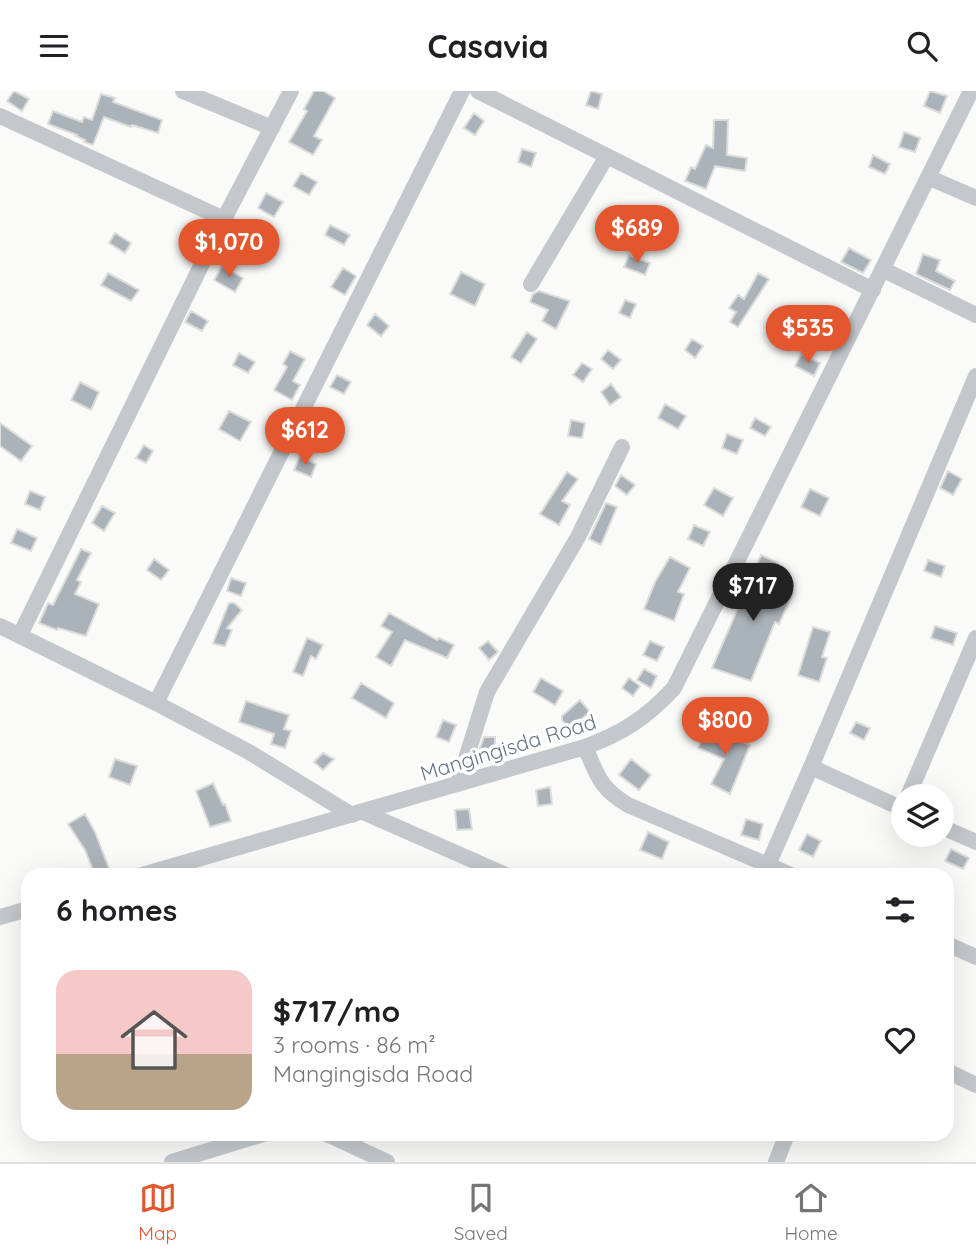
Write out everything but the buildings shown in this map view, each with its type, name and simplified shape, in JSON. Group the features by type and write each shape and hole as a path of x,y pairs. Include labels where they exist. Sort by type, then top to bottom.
{"street":[{"path":"183,91 272,128"},
{"path":"20,635 224,219 291,91"},
{"path":"156,703 462,91"},
{"path":"478,91 873,290"},
{"name":"Mangingisda Road","path":"166,868 585,747 629,728 653,710 674,688 971,91"},
{"path":"0,116 224,219"},
{"path":"531,284 607,156"},
{"path":"930,178 976,198"},
{"path":"884,270 976,315"},
{"path":"768,865 976,376"},
{"path":"458,784 487,692 578,537 622,447"},
{"path":"0,627 156,703 358,813 489,868"},
{"path":"913,784 976,638"},
{"path":"585,747 600,781 612,795 628,805 775,868"},
{"path":"811,767 891,804"},
{"path":"954,832 976,842"},
{"path":"0,917 21,911"},
{"path":"954,947 976,957"},
{"path":"954,1075 976,1084"},
{"path":"172,1162 240,1141"},
{"path":"342,1141 387,1162"},
{"path":"776,1162 784,1141"}]}
